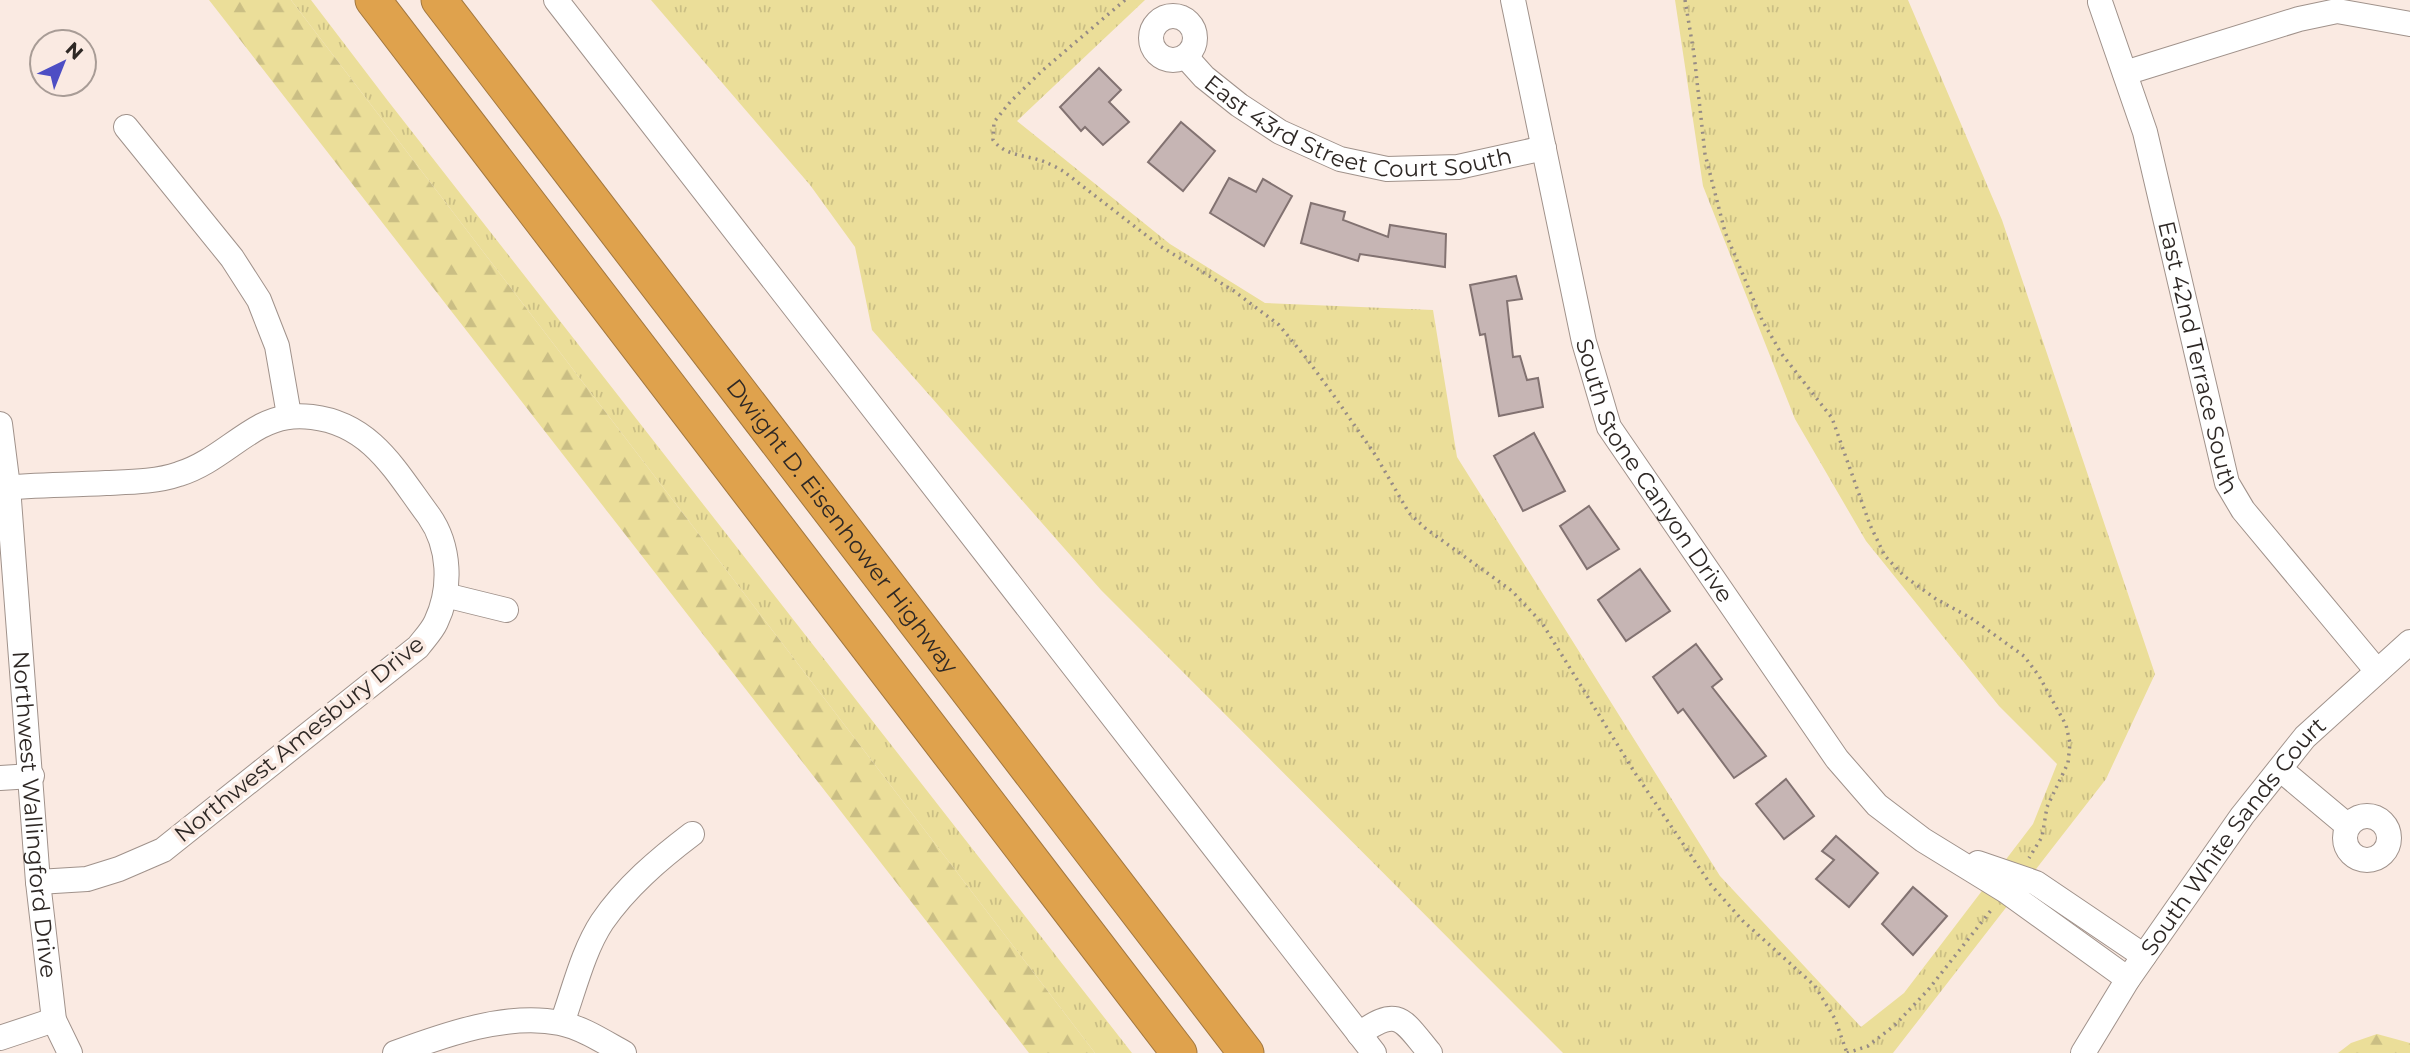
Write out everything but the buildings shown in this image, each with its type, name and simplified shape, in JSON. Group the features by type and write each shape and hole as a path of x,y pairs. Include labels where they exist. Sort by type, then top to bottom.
{"highway":[{"path":"373,0 1179,1053"},
{"name":"Dwight D. Eisenhower Highway","path":"439,0 1246,1053"}],"street":[{"path":"556,0 1367,1044 1379,1021 1391,1017 1399,1020 1414,1033 1430,1053"},
{"name":"South Stone Canyon Drive","path":"1513,0 1584,342 1609,427 1837,759 1877,805 1923,840 2006,891 2128,979"},
{"name":"East 42nd Terrace South","path":"2096,1 2145,132 2227,483 2243,510 2377,671"},
{"path":"2125,73 2299,19 2337,11 2410,24"},
{"name":"East 43rd Street Court South","path":"1185,57 1204,77 1239,105 1280,132 1340,159 1387,169 1458,167 1544,148"},
{"path":"4,487 134,482 178,475 214,459 261,426 289,415 276,346 259,300 232,258 126,127"},
{"name":"Northwest Amesbury Drive","path":"38,882 87,879 163,850 418,647 436,623 445,595 447,573 445,552 438,528 382,453 366,438 343,424 320,418 289,415"},
{"name":"Northwest Wallingford Drive","path":"0,424 32,776 38,882 54,1020 69,1053"},
{"path":"445,595 506,610"},
{"name":"South White Sands Court","path":"2083,1053 2128,979 2242,816 2305,737 2410,642"},
{"path":"2280,769 2348,826"},
{"path":"0,778 32,776"},
{"path":"562,1023 587,954 602,923 656,862 692,834"},
{"name":"South Stone Canyon Drive","path":"1954,858 1991,866 2036,883 2144,956"},
{"path":"0,1038 54,1020"},
{"path":"395,1053 442,1036 513,1020 562,1023 624,1053"}],"path":[{"path":"1125,0 1011,101 994,122 993,140 1008,152 1047,163 1063,171 1160,246 1234,291 1279,325 1332,393 1376,456 1409,513 1424,528 1512,591 1542,623 1635,774 1711,885 1743,921 1815,986 1835,1019 1847,1053 1868,1046 1895,1025 1928,990 1992,909"},
{"path":"1685,0 1705,154 1725,232 1762,320 1781,353 1832,418 1870,525 1885,556 1904,576 1936,599 1971,618 2024,656 2039,676 2066,724 2070,743 2068,763 2047,807 2042,837 2023,868"}],"green space":[{"path":"209,0 291,0 1095,1053 1029,1053"},
{"path":"291,0 311,0 1132,1053 1095,1053"},
{"path":"651,0 1145,0 1017,121 1170,244 1265,303 1433,310 1457,457 1720,876 1861,1027 1904,993 2033,824 2057,764 1999,706 1866,541 1795,419 1703,186 1675,0 1908,0 2002,220 2155,674 2106,779 1893,1053 1563,1053 1101,590 872,330 855,247 810,185"},
{"path":"2377,1034 2410,1043 2410,1053 2338,1053 2351,1043"}]}
